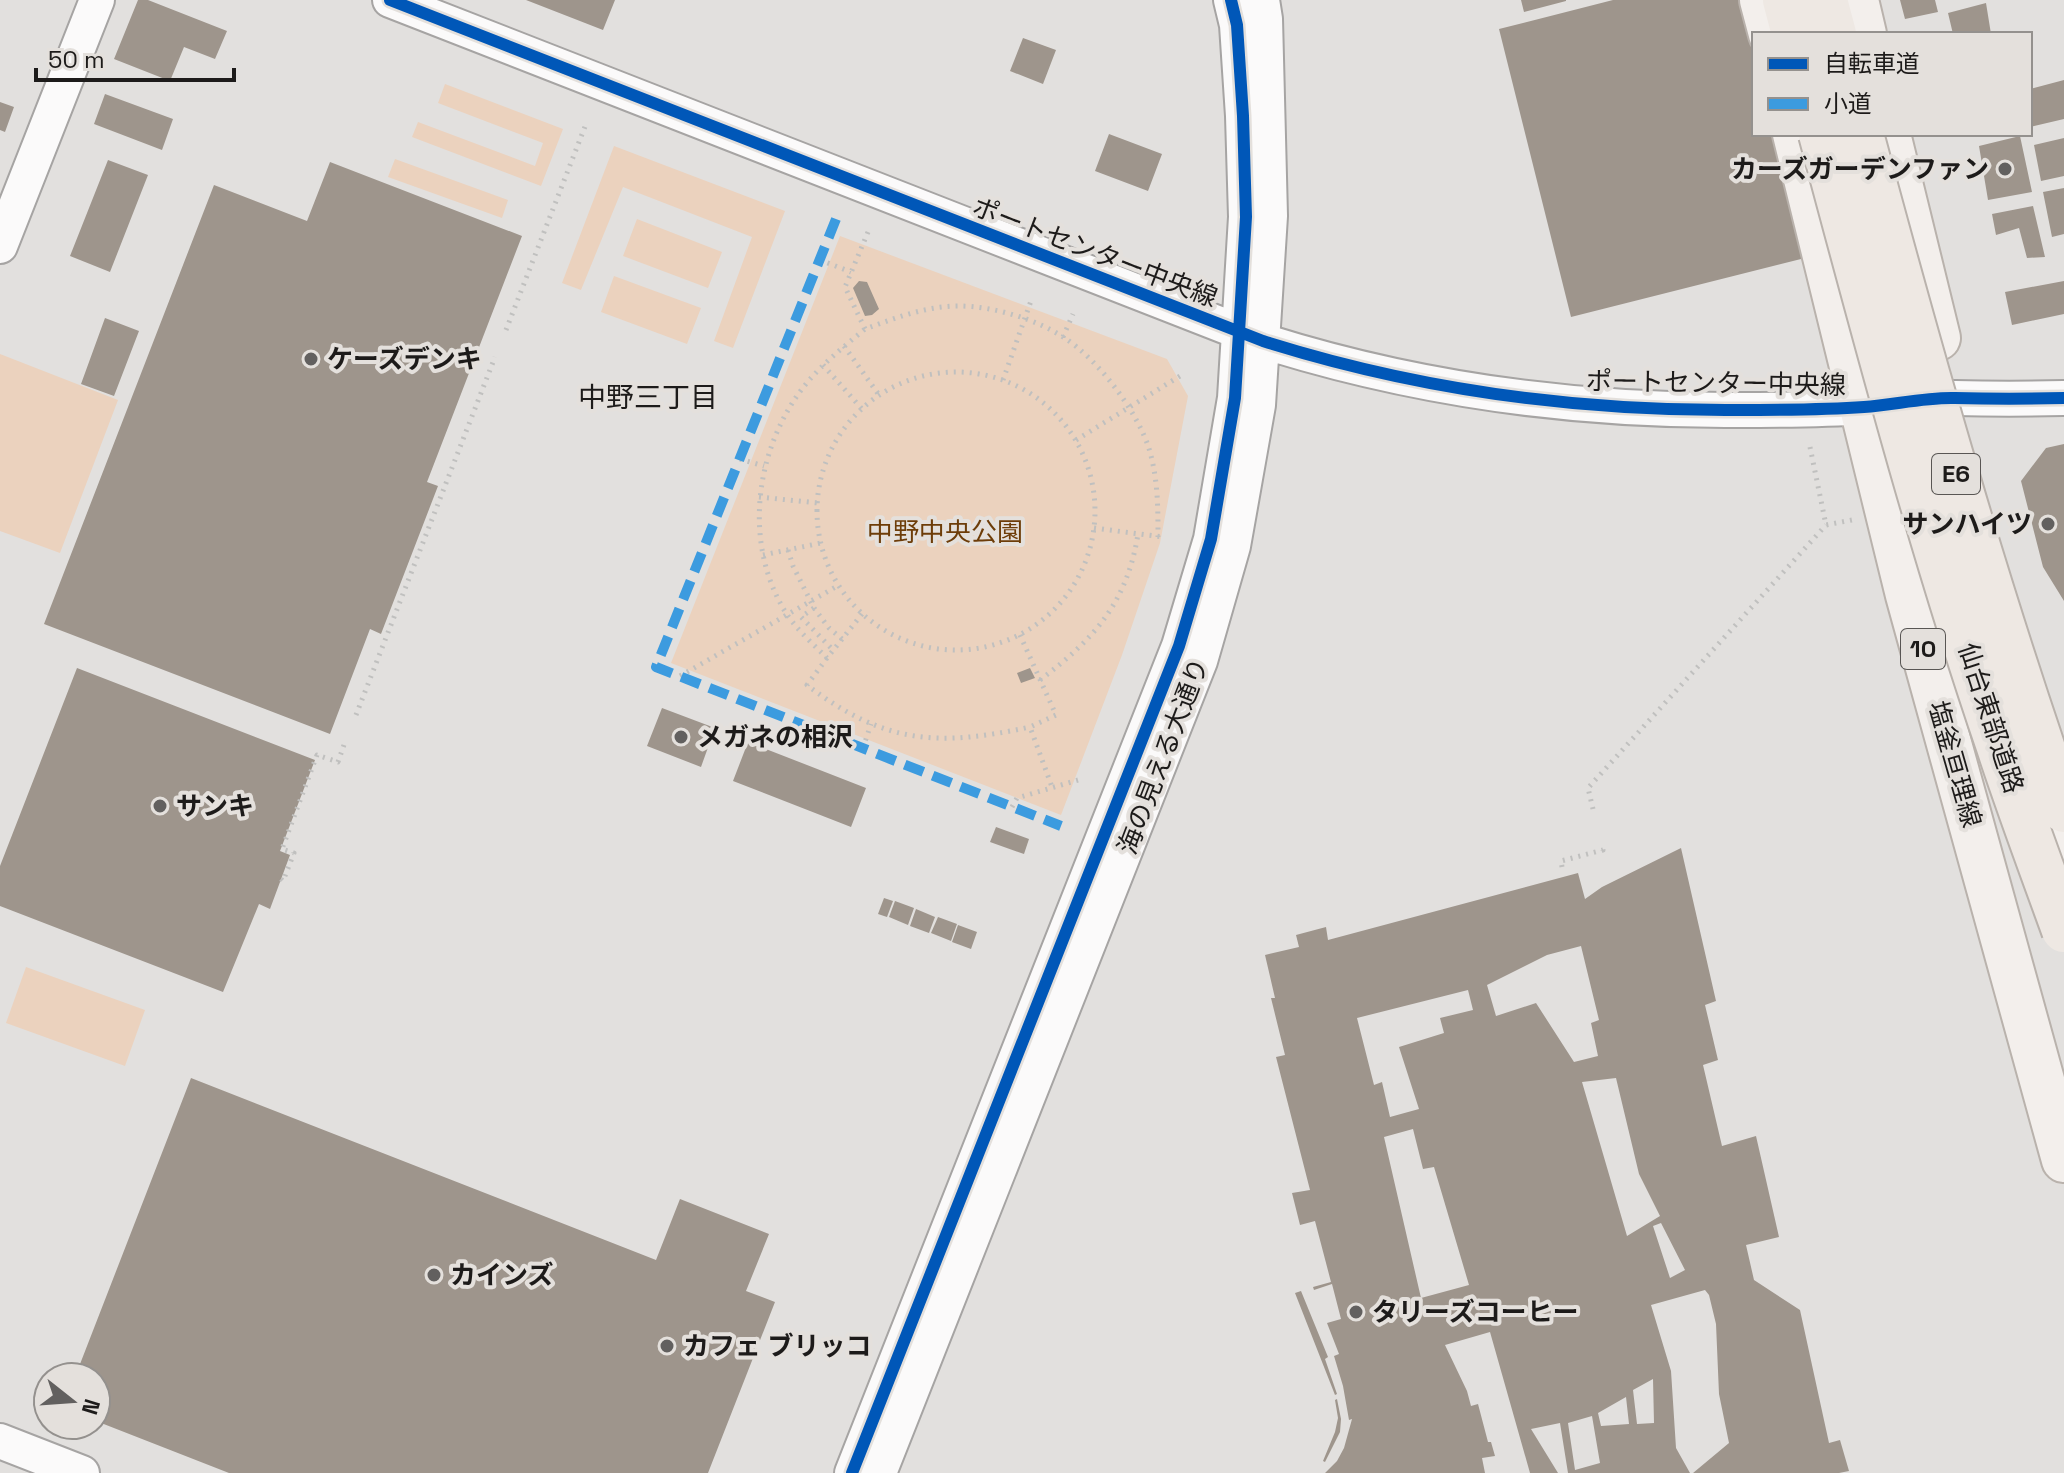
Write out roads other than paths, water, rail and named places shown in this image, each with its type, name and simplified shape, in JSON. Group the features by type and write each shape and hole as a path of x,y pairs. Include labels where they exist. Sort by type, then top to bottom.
{"highway":[{"path":"1785,0 1793,32"},
{"path":"1825,0 1833,32"},
{"name":"仙台東部道路","path":"1822,136 1952,601 1998,746 2064,930"},
{"name":"仙台東部道路","path":"1862,136 1919,351 2064,810"}],"main road":[{"path":"1762,0 1770,32"},
{"path":"1856,0 1864,32"},
{"name":"塩釜亘理線","path":"1796,136 1908,595 2064,1160"},
{"path":"1888,136 2064,839"}],"street":[{"path":"0,246 97,0"},
{"name":"ポートセンター中央線","path":"390,0 1250,336 1323,360 1401,377 1540,400 1605,406 1733,410 1864,407 1953,398 2064,398"},
{"path":"852,1473 1179,646 1211,539 1235,398 1250,336 1242,101 1237,25 1231,0"},
{"name":"海の見える大通り","path":"879,1473 1200,661 1233,546 1258,405 1250,336 1270,216 1262,0"},
{"path":"0,1441 82,1473"}],"place":[{"name":"カーズガーデンファン","path":"2005,169"},
{"name":"ケーズデンキ","path":"311,359"},
{"name":"サンハイツ","path":"2048,524"},
{"name":"メガネの相沢","path":"681,737"},
{"name":"サンキ","path":"160,806"},
{"name":"カインズ","path":"434,1275"},
{"name":"タリーズコーヒー","path":"1356,1312"},
{"name":"カフェ ブリッコ","path":"667,1346"}],"district":[{"name":"中野三丁目","path":"648,397"}],"park label":[{"name":"中野中央公園","path":"945,532"}]}
